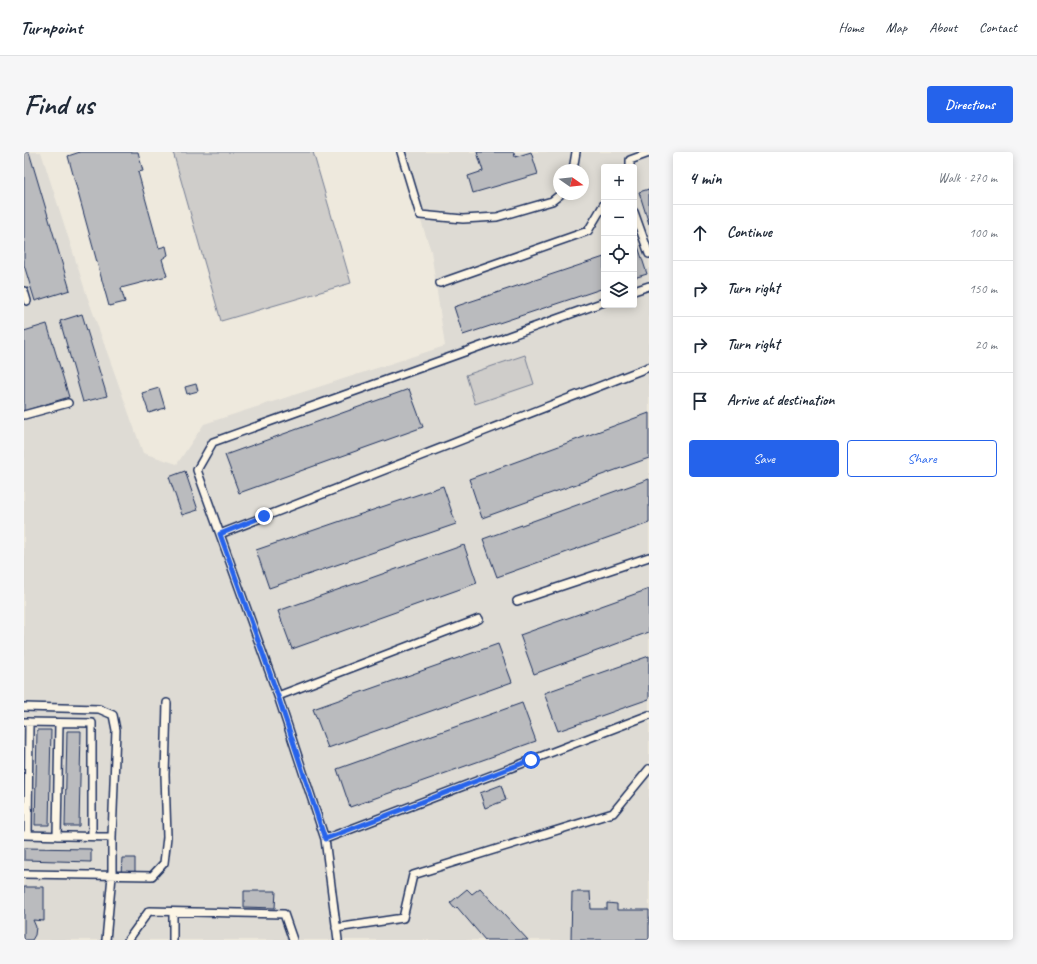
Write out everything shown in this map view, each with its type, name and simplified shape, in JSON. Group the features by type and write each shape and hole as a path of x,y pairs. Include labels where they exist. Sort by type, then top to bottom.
{"lane":[{"path":"401,152 420,215 463,219 497,217 553,200"},
{"path":"573,164 576,152"},
{"path":"631,164 649,154"},
{"path":"440,283 588,231 601,209"},
{"path":"637,220 649,254"},
{"path":"637,290 649,286"},
{"path":"24,291 27,301"},
{"path":"338,940 325,839 278,696 198,470 213,442 601,303"},
{"path":"220,534 649,367"},
{"path":"24,415 68,403"},
{"path":"517,601 649,557"},
{"path":"278,696 479,619"},
{"path":"24,874 152,876 164,863 168,836 165,775 167,703"},
{"path":"24,707 99,709 113,715 116,730 112,876 106,940"},
{"path":"325,839 649,715"},
{"path":"92,836 92,723 27,722 26,835 112,837"},
{"path":"57,836 59,722"},
{"path":"336,928 403,918 413,875 613,813 649,769"},
{"path":"128,940 149,911 284,914 293,940"},
{"path":"173,912 173,940"}],"shaded area":[{"path":"24,152 41,152 86,293 143,453 177,464 204,424 445,346 431,251 398,152 649,152 649,940 24,940"},
{"path":"173,152 313,152 351,283 221,321"},
{"path":"525,355 534,384 475,404 466,375"}],"building":[{"path":"24,152 29,152 70,290 35,301 24,265"},
{"path":"80,152 138,152 143,171 138,172 159,248 166,246 168,255 162,259 167,276 121,288 125,302 109,306 68,156"},
{"path":"477,152 514,152 515,157 531,152 538,174 473,193 468,176 483,171"},
{"path":"649,189 649,224 639,192"},
{"path":"637,246 647,274 637,277 637,272"},
{"path":"601,258 601,289 463,335 454,307"},
{"path":"82,314 107,396 83,402 60,321"},
{"path":"47,324 69,397 24,411 24,331"},
{"path":"196,384 198,391 187,394 185,387"},
{"path":"159,388 165,408 149,413 142,393"},
{"path":"409,389 423,427 239,493 225,455"},
{"path":"649,413 649,458 482,518 469,479"},
{"path":"185,471 198,510 182,515 169,477"},
{"path":"649,479 649,523 497,577 483,539"},
{"path":"443,486 456,524 269,588 256,550"},
{"path":"464,545 477,583 292,649 278,611"},
{"path":"649,589 649,632 534,674 520,635"},
{"path":"498,644 512,682 328,748 313,709"},
{"path":"649,656 649,699 558,731 544,693"},
{"path":"522,703 536,741 350,807 337,769"},
{"path":"37,730 51,730 49,825 35,825"},
{"path":"67,731 81,731 79,826 65,826"},
{"path":"501,785 506,800 485,808 480,793"},
{"path":"24,848 91,849 91,862 24,860"},
{"path":"122,858 135,858 135,874 121,874"},
{"path":"24,887 44,887 44,921 33,920 36,927 35,935 32,940 24,940"},
{"path":"480,888 528,940 485,940 457,907 455,909 450,903 467,889 472,894"},
{"path":"244,891 276,891 275,908 244,907"},
{"path":"572,892 590,892 591,909 607,909 607,903 617,904 617,910 649,910 649,940 571,940"}],"route":[{"path":"264,516 220,534 278,696 325,839 531,760"}]}
